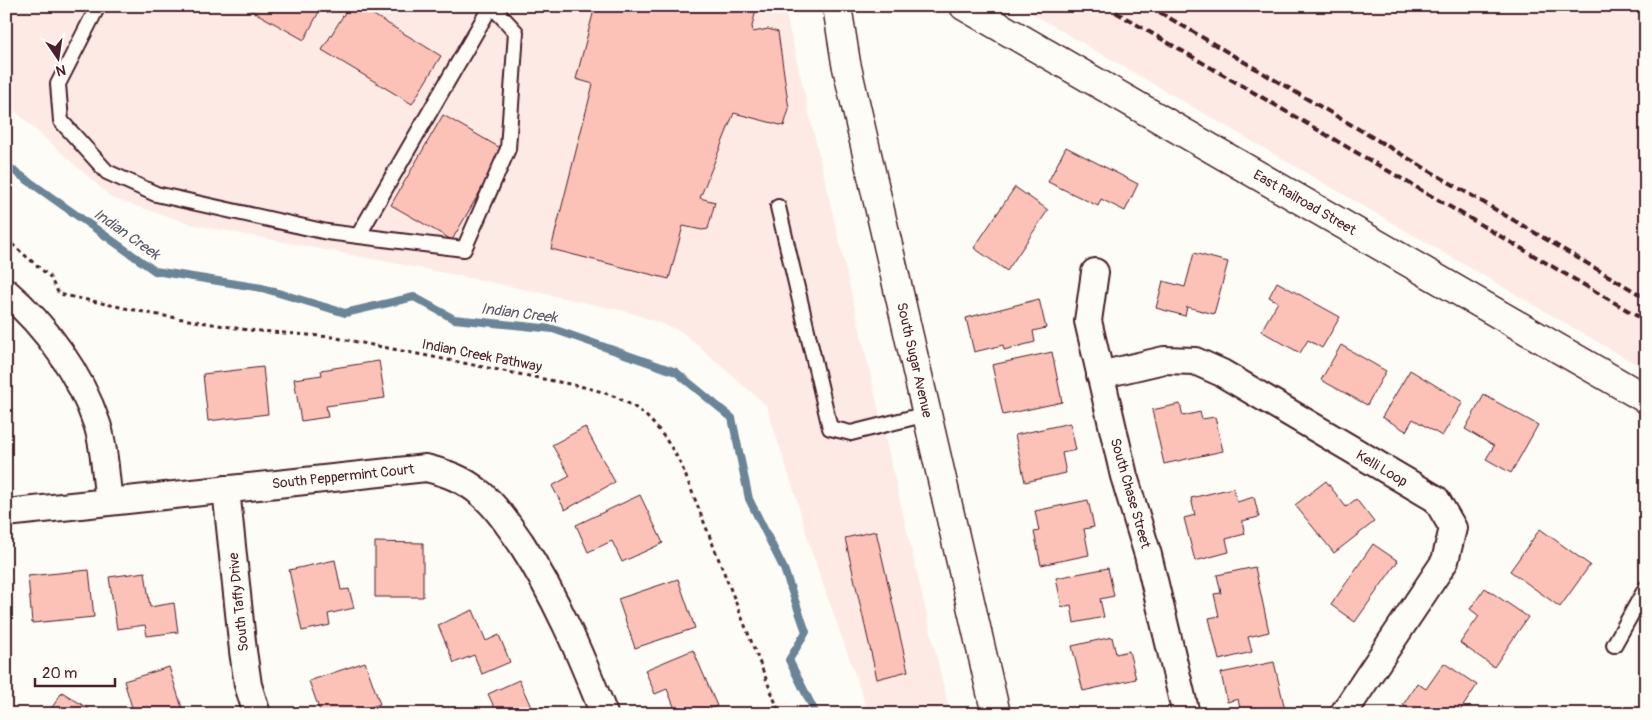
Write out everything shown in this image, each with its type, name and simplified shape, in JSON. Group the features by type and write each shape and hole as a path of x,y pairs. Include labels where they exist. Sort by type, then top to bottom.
{"street":[{"name":"South Sugar Avenue","path":"837,6 846,63 996,714"},
{"name":"East Railroad Street","path":"964,6 1646,399"},
{"name":"South Chase Street","path":"1095,272 1088,321 1124,476 1148,554 1186,714"},
{"path":"6,292 43,329 63,356 82,390 97,425 109,500"},
{"name":"Kelli Loop","path":"1100,376 1164,360 1195,361 1222,373 1436,499 1453,528 1445,561 1343,714"},
{"name":"South Peppermint Court","path":"6,513 109,500 426,468 453,475 480,493 499,513 538,570 567,624 604,714"},
{"name":"South Taffy Drive","path":"226,489 242,651 248,685 257,714"}],"lane":[{"path":"98,6 58,84 61,121 107,172 156,194 327,232 358,236 464,249 508,149 516,32 491,6 358,236"},
{"path":"778,207 830,428 851,434 927,414"},
{"path":"1614,645 1646,588"}],"path":[{"name":"Indian Creek Pathway","path":"6,239 49,276 59,294 153,314 238,328 332,337 608,392 629,403 646,415 668,440 681,464 780,714"}],"shaded area":[{"path":"6,6 784,6 950,714 869,714 811,550 766,405 681,331 629,312 476,279 191,224 112,198 6,103"},
{"path":"1019,6 1646,6 1646,370"}],"building":[{"path":"248,6 322,6 304,40 247,8"},
{"path":"349,6 359,6 441,56 412,104 322,50"},
{"path":"595,6 757,6 752,26 753,32 768,29 778,32 789,109 784,126 734,113 700,198 715,202 708,229 702,230 683,226 669,279 551,249 593,84 576,79"},
{"path":"443,115 504,150 452,240 391,205"},
{"path":"1066,147 1138,184 1125,211 1101,199 1098,206 1048,182"},
{"path":"1015,187 1048,210 1007,271 974,248"},
{"path":"1194,253 1228,262 1214,314 1187,307 1185,316 1156,308 1163,281 1185,287"},
{"path":"1277,282 1340,317 1322,348 1308,340 1300,353 1261,331 1278,302 1269,297"},
{"path":"1039,299 1046,328 1033,331 1035,342 1004,350 1003,345 974,352 966,318"},
{"path":"1341,345 1386,371 1367,405 1321,380"},
{"path":"1052,352 1062,402 1003,415 992,365"},
{"path":"379,361 385,398 326,406 328,417 301,421 294,379 322,375 321,370"},
{"path":"263,367 268,414 208,421 203,374"},
{"path":"1410,370 1463,402 1442,436 1413,419 1406,431 1382,417"},
{"path":"1484,395 1538,425 1511,473 1486,459 1494,446 1465,429"},
{"path":"1180,404 1183,416 1200,412 1202,419 1215,417 1223,451 1164,464 1152,410"},
{"path":"1070,423 1076,450 1062,453 1066,473 1025,482 1015,435"},
{"path":"585,427 615,482 565,510 552,486 570,476 552,445"},
{"path":"1326,481 1346,507 1356,499 1374,522 1334,553 1295,505"},
{"path":"1233,488 1237,502 1254,497 1259,517 1242,521 1245,534 1226,539 1229,552 1195,561 1184,518 1195,515 1191,498"},
{"path":"640,495 663,543 622,562 612,541 588,552 576,525"},
{"path":"1088,500 1094,527 1084,529 1089,555 1041,565 1034,532 1039,531 1035,511"},
{"path":"1540,529 1590,565 1560,607 1510,571"},
{"path":"876,531 908,671 877,679 845,538"},
{"path":"375,542 423,543 423,597 375,597"},
{"path":"1373,544 1398,561 1355,622 1331,605"},
{"path":"335,560 341,590 349,589 354,608 328,614 330,625 302,631 289,570"},
{"path":"1255,567 1269,632 1248,637 1252,652 1219,660 1209,618 1219,616 1214,594 1221,593 1217,575"},
{"path":"1108,568 1114,596 1100,599 1104,617 1074,623 1071,605 1062,607 1056,578"},
{"path":"89,570 94,617 32,623 28,576"},
{"path":"145,572 150,607 174,603 178,632 147,636 145,625 117,629 109,577"},
{"path":"678,579 695,628 635,648 618,599"},
{"path":"1485,588 1528,617 1494,667 1460,643 1479,616 1470,609"},
{"path":"6,601 11,620 6,622"},
{"path":"473,610 486,641 499,635 510,662 482,674 474,655 454,663 438,625"},
{"path":"1112,637 1116,654 1129,651 1136,679 1083,691 1072,646"},
{"path":"693,650 717,706 698,714 677,714 667,689 655,694 645,670"},
{"path":"365,662 380,704 350,714 321,714 309,681"},
{"path":"1274,662 1286,714 1241,714 1238,699 1227,702 1221,673"},
{"path":"1444,663 1477,685 1458,714 1416,714 1403,705 1417,683 1426,689"},
{"path":"169,667 184,714 134,714 124,681"},
{"path":"519,680 531,707 517,714 490,714 496,711 488,694"},
{"path":"62,692 95,713 95,714 48,714"}],"waterway":[{"name":"Indian Creek","path":"6,165 155,271 262,288 345,313 414,297 454,319 553,329 676,372 732,418 749,499 784,569 806,632 789,660 816,714"}],"railway":[{"path":"1105,6 1646,321"},
{"path":"1149,6 1646,298"}]}
